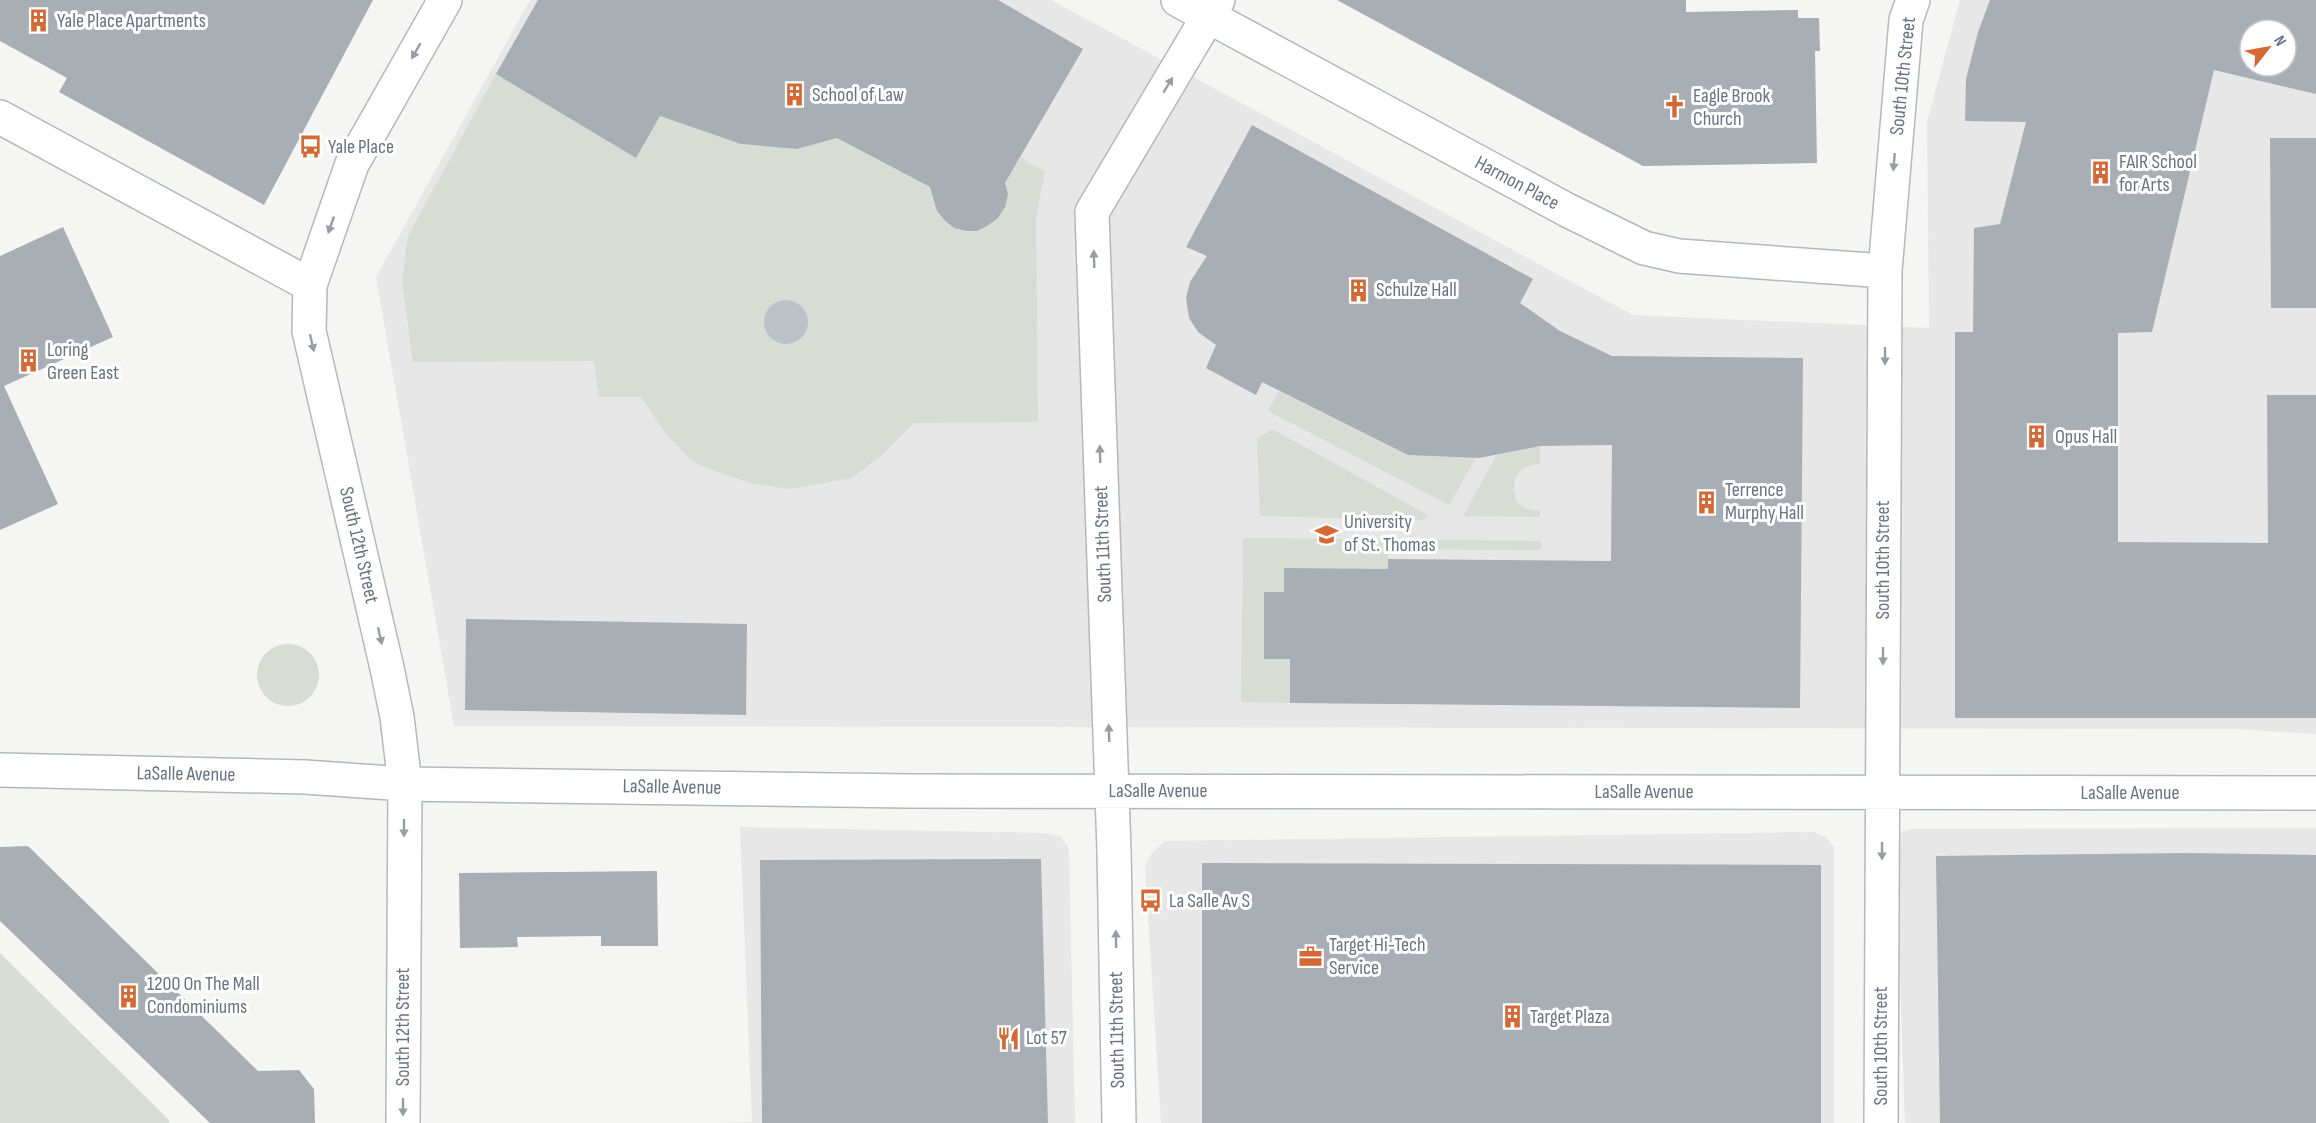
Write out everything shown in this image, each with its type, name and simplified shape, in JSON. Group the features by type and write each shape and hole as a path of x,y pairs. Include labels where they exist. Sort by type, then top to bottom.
{"street":[{"name":"South 12th Street","path":"403,1123 405,784 397,717 387,668 309,331 310,285 352,164 445,0"},
{"name":"Harmon Place","path":"1178,0 1213,8 1557,204 1644,248 1679,256 1885,271"},
{"name":"South 10th Street","path":"1881,1123 1885,271 1906,20 1913,0"},
{"name":"South 11th Street","path":"1119,1123 1112,792 1092,212 1213,8"},
{"path":"0,117 310,285"},
{"name":"LaSalle Avenue","path":"0,770 305,777 405,784 1112,792 2316,793"}],"shaded area":[{"name":"University of St. Thomas","path":"530,0 1051,0 1633,315 1929,328 1927,122 1960,0 2316,0 2316,734 2236,729 454,726 376,277"},
{"path":"496,74 636,158 660,116 741,144 797,149 837,138 938,192 939,216 957,229 968,232 989,225 997,217 1006,195 1005,183 1022,156 1026,162 1045,171 1036,218 1038,422 914,423 883,454 852,478 789,489 750,483 699,465 666,434 641,397 599,397 594,361 413,362 402,282 408,236"},
{"path":"786,300 802,306 808,322 802,338 786,344 770,338 764,322 770,306"},
{"path":"1539,379 1540,464 1528,467 1519,473 1516,477 1514,492 1521,505 1540,511 1540,517 1463,516"},
{"path":"1279,391 1408,455 1476,458 1449,505 1268,411"},
{"path":"1272,429 1428,515 1423,520 1260,516 1257,439"},
{"path":"1243,538 1541,541 1541,550 1388,549 1388,569 1284,568 1284,592 1264,593 1264,658 1290,659 1290,703 1241,702"},
{"path":"288,644 310,653 319,675 310,697 288,706 266,697 257,675 266,653"},
{"path":"740,827 1047,833 1061,837 1069,849 1075,1123 714,1123 752,1122"},
{"path":"2316,828 2316,1123 1905,1123 1895,838 1901,832 1911,829"},
{"name":"Target Plaza","path":"1813,832 1826,837 1834,847 1834,1123 1161,1123 1145,867 1151,854 1165,841"},
{"path":"0,953 169,1120 169,1123 0,1123"}],"building":[{"path":"0,0 373,0 264,205 59,92 67,78 0,41"},
{"name":"School of Law","path":"538,0 998,0 1083,49 1005,183 1008,194 1005,207 998,218 977,231 966,231 954,228 944,220 937,211 930,187 837,138 797,149 741,144 660,116 636,158 496,74"},
{"name":"Eagle Brook Church","path":"1337,0 1686,0 1686,12 1798,10 1798,18 1819,18 1820,51 1815,51 1817,163 1643,166"},
{"path":"1990,0 2316,0 2316,94 2248,78 2298,78 2298,18 2238,18 2238,76 2214,70 2152,332 2118,333 2118,542 2268,543 2267,395 2316,395 2316,718 1955,718 1955,332 1973,332 1974,228 2000,224 2026,122 1965,121 1966,79 1978,32"},
{"path":"1252,125 1533,279 1520,303 1560,331 1612,356 1803,358 1800,708 1290,703 1290,659 1264,659 1264,592 1284,592 1284,568 1388,569 1388,559 1611,561 1612,445 1540,446 1479,458 1408,455 1262,382 1256,395 1206,368 1216,345 1198,332 1189,318 1186,298 1190,282 1207,256 1186,247"},
{"path":"2270,138 2316,138 2316,308 2271,308"},
{"name":"Loring Green East","path":"63,227 113,337 4,386 58,504 0,530 0,256"},
{"path":"466,619 747,624 746,715 465,710"},
{"name":"1200 On The Mall Condominiums","path":"28,846 258,1071 299,1070 314,1089 315,1123 210,1123 0,921 0,847"},
{"path":"2188,853 2316,855 2316,1123 1940,1123 1936,856"},
{"path":"1041,859 1048,1123 762,1123 760,860"},
{"name":"Target Plaza","path":"1202,863 1821,865 1821,1123 1202,1123"},
{"path":"657,871 658,946 601,946 601,936 517,937 518,947 460,948 459,873"}],"place":[{"name":"Yale Place Apartments","path":"39,21"},
{"name":"School of Law","path":"794,95"},
{"name":"Eagle Brook Church","path":"1675,107"},
{"name":"Yale Place","path":"310,147"},
{"name":"FAIR School for Arts","path":"2101,173"},
{"name":"Schulze Hall","path":"1358,290"},
{"name":"Loring Green East","path":"29,361"},
{"name":"Opus Hall","path":"2037,437"},
{"name":"Terrence Murphy Hall","path":"1707,502"},
{"name":"University of St. Thomas","path":"1326,534"},
{"name":"La Salle Av S","path":"1151,901"},
{"name":"Target Hi-Tech Service","path":"1311,956"},
{"name":"1200 On The Mall Condominiums","path":"129,996"},
{"name":"Target Plaza","path":"1512,1017"},
{"name":"Lot 57","path":"1008,1038"}]}
